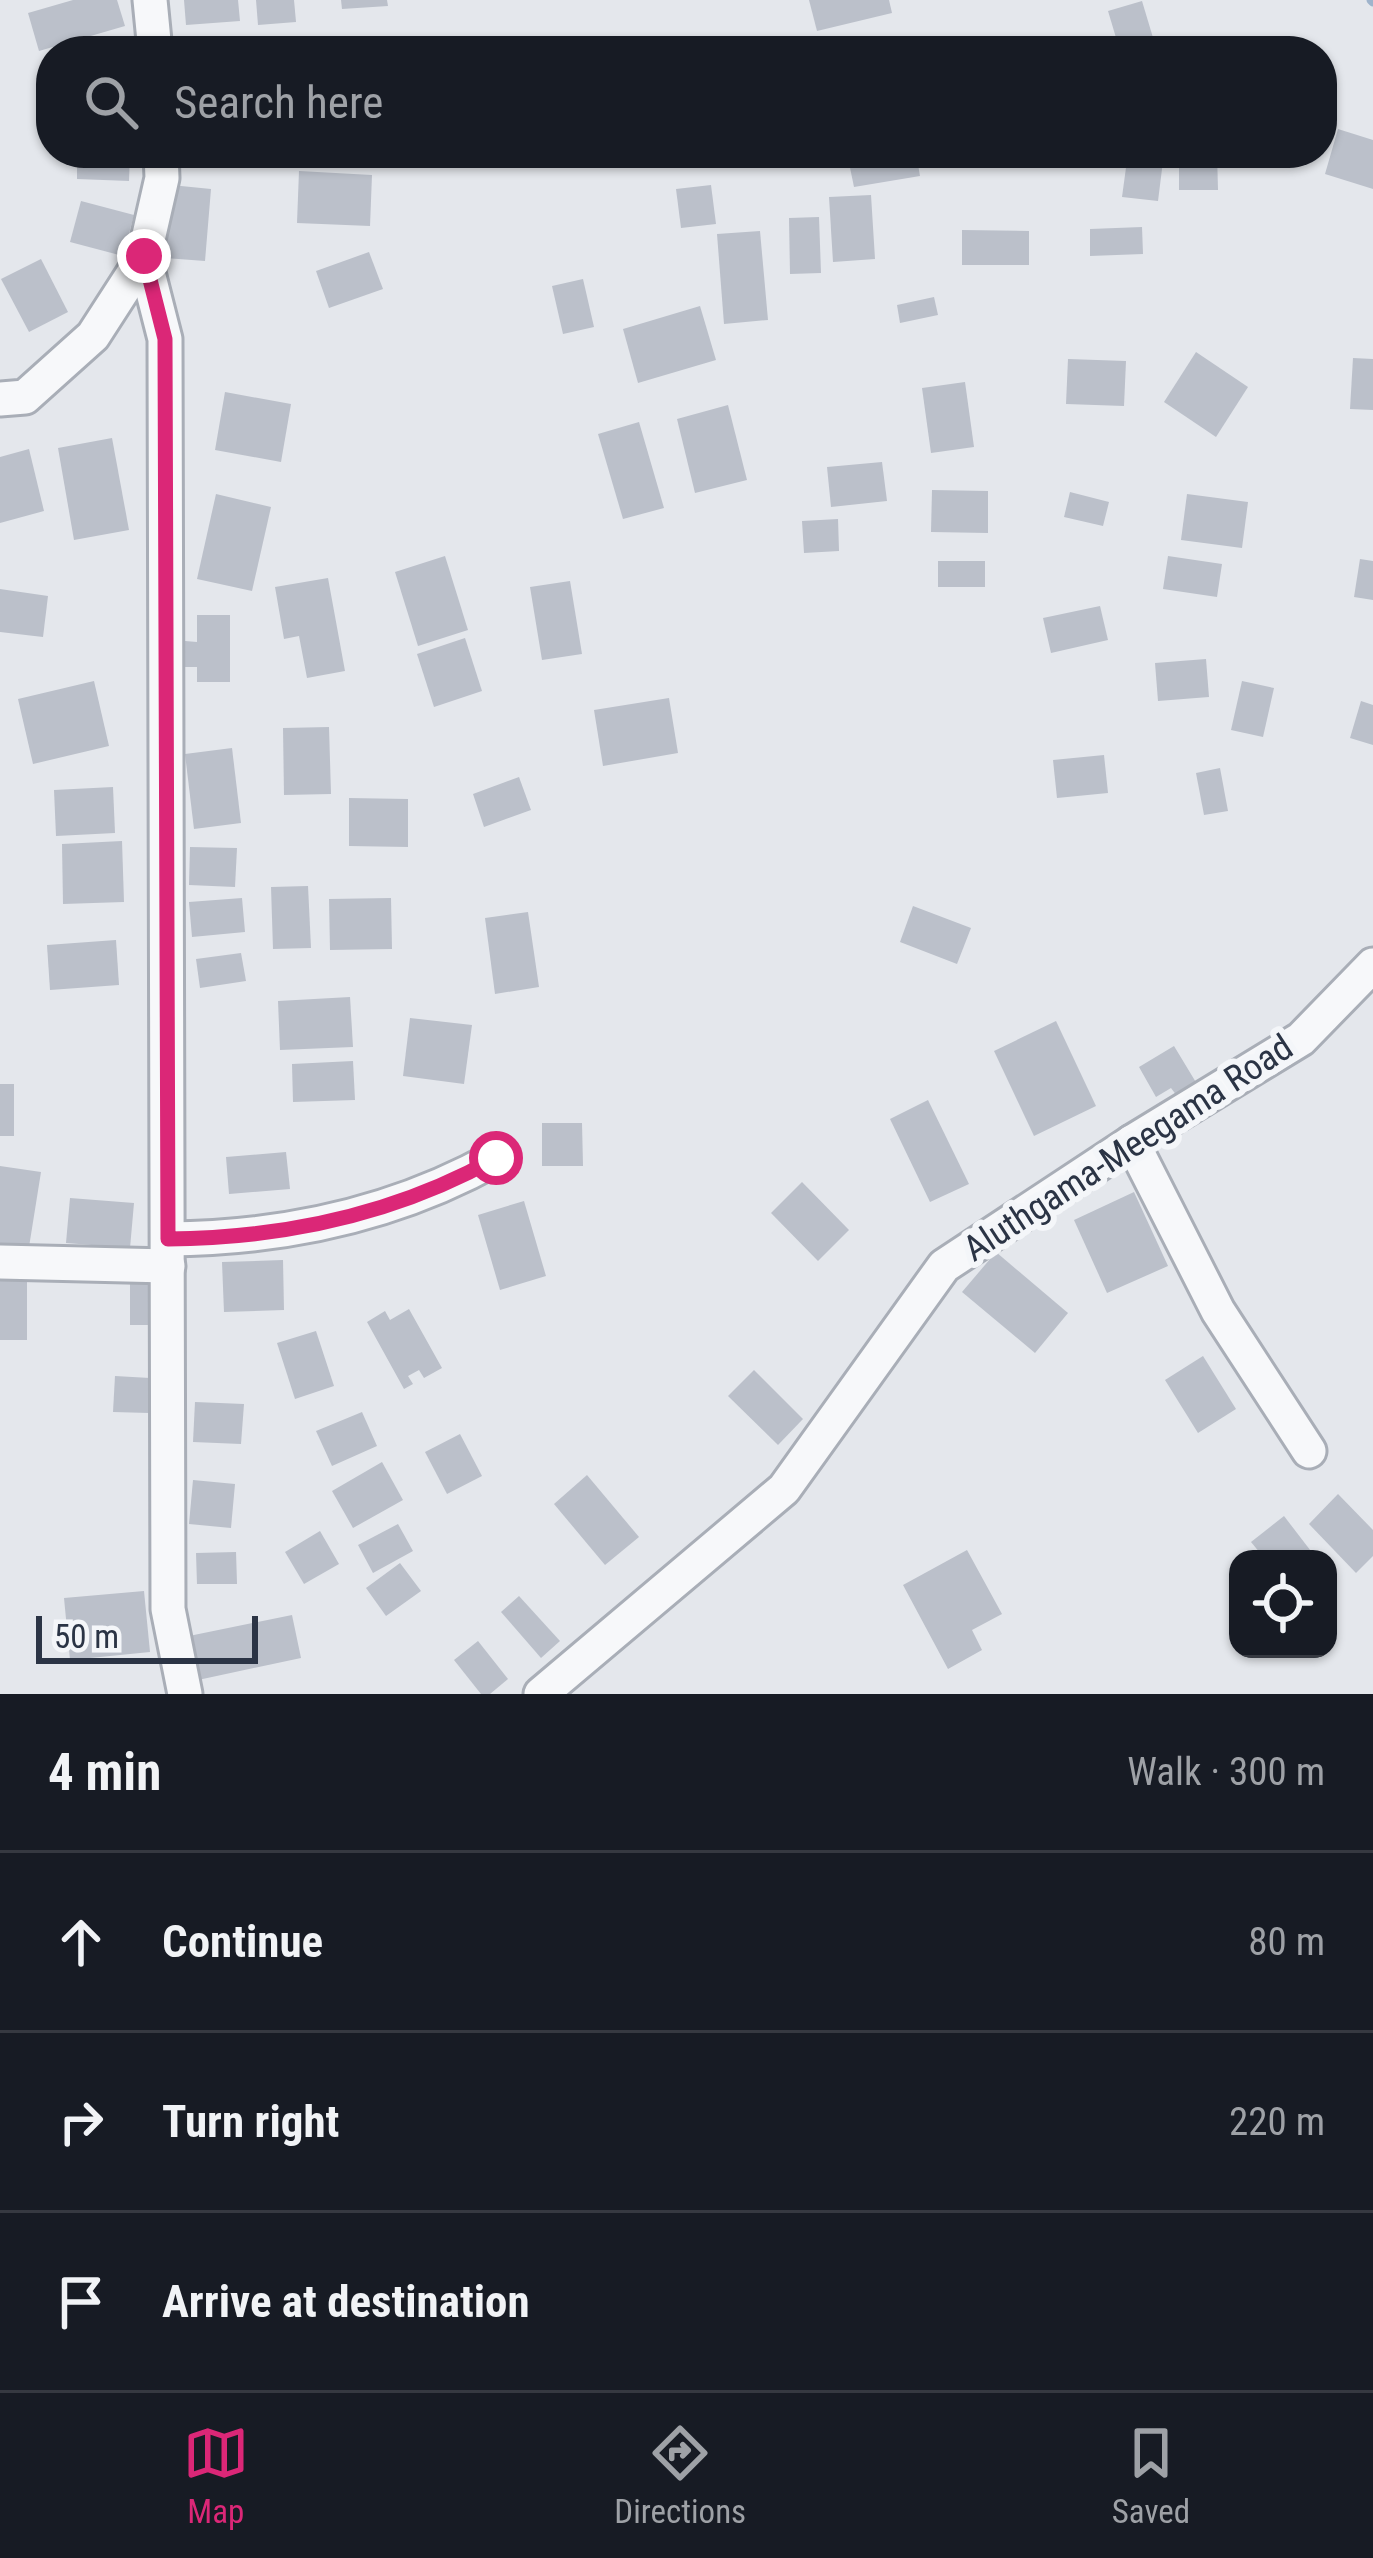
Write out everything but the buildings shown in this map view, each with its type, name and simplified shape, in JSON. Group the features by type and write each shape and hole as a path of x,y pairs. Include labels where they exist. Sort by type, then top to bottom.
{"street":[{"path":"149,0 153,36"},
{"path":"0,399 26,397 93,336 144,256 162,168"},
{"path":"144,256 165,339 168,1609 185,1694"},
{"name":"Aluthgama-Meegama Road","path":"541,1694 784,1489 944,1266 1132,1142 1301,1039 1373,965"},
{"path":"1132,1142 1218,1311 1309,1451"},
{"path":"0,1262 168,1252 351,1218 446,1186 496,1158"}],"route":[{"path":"144,256 165,339 168,1239 227,1239 351,1218 446,1186 496,1158"}]}
